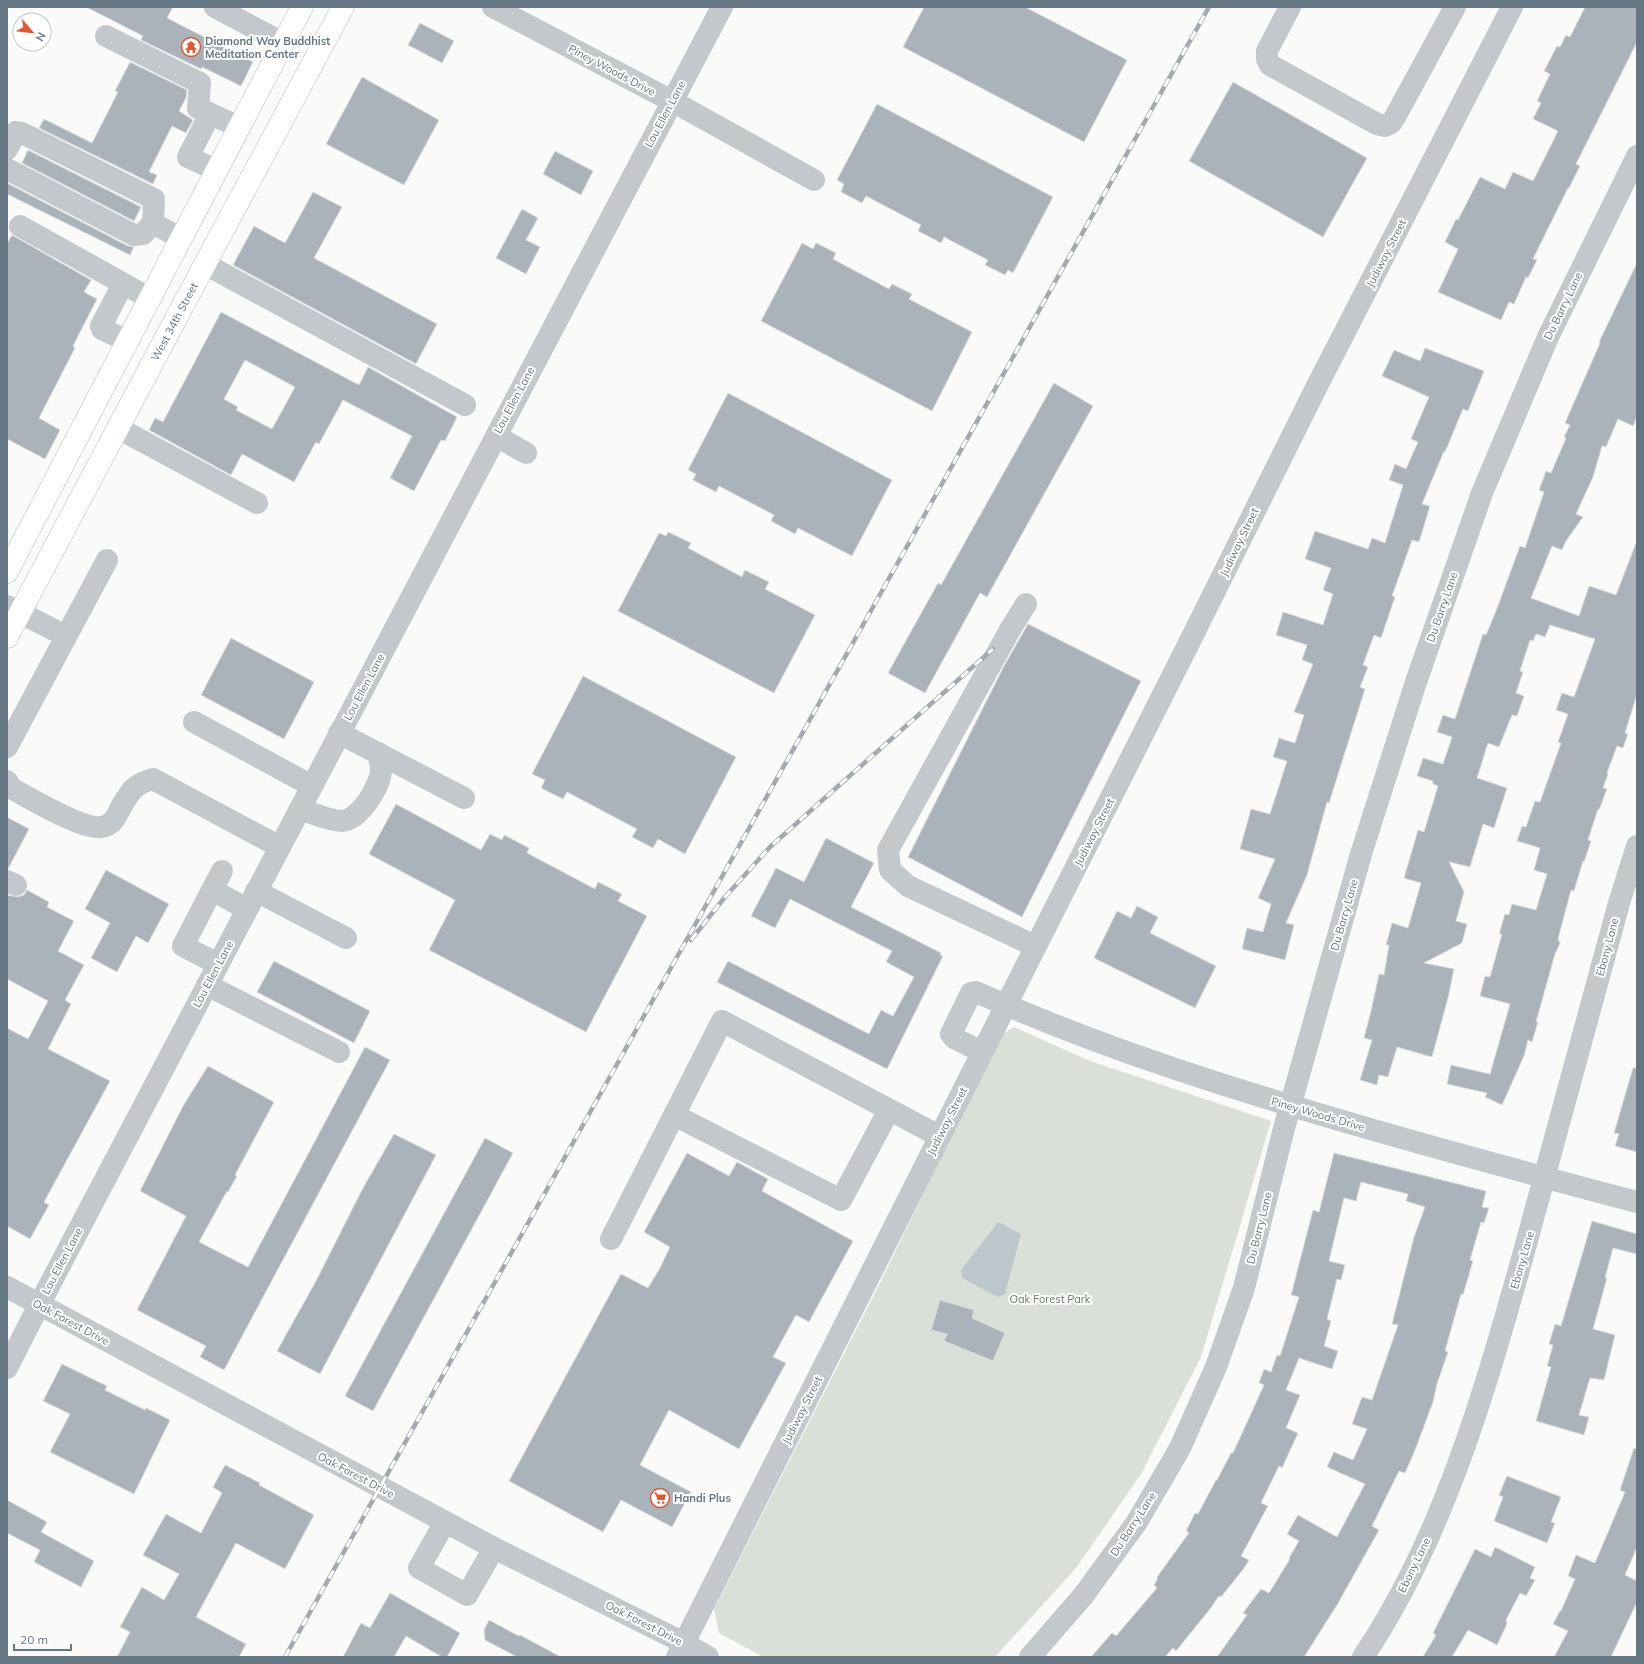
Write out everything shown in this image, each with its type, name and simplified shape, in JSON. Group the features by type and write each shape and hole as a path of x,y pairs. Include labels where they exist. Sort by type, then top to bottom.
{"main road":[{"path":"7,572 13,546 112,369 302,7"},
{"name":"West 34th Street","path":"7,637 14,609 118,428 343,7"},
{"path":"221,161 256,169"},
{"path":"112,369 141,383"}],"street":[{"path":"215,7 283,43"},
{"name":"Piney Woods Drive","path":"492,7 672,102 814,180"},
{"name":"Lou Ellen Lane","path":"7,1368 339,733 722,7"},
{"path":"1290,7 1267,51 1267,59 1270,65 1377,124 1385,126 1391,123 1395,117 1455,7"},
{"name":"Judiway Street","path":"680,1650 1188,645 1316,388 1512,7"},
{"path":"106,36 200,83 198,108 239,127"},
{"path":"210,114 188,157 221,161"},
{"path":"7,149 16,132 22,133 154,199 148,228"},
{"name":"Du Barry Lane","path":"1030,1657 1083,1596 1137,1522 1180,1448 1216,1367 1244,1288 1290,1106 1361,854 1416,682 1482,493 1548,337 1637,156"},
{"path":"7,169 134,235 148,228 180,238"},
{"path":"20,226 149,298"},
{"path":"205,264 465,405"},
{"path":"123,284 101,326 102,329 127,341"},
{"path":"118,428 257,503"},
{"path":"496,436 526,453"},
{"path":"7,747 107,560"},
{"path":"1026,604 1011,628 888,850 890,870 908,886 1035,946"},
{"path":"14,609 66,636"},
{"path":"194,722 312,786"},
{"path":"339,733 464,798"},
{"path":"300,808 328,818 343,821 355,816 373,794 381,769 378,753"},
{"path":"7,781 11,788 85,826 102,828 113,822 130,792 140,782 153,779 280,847"},
{"name":"Ebony Lane","path":"1363,1657 1378,1634 1417,1562 1458,1465 1493,1363 1619,903 1637,846"},
{"path":"218,964 183,946 217,881 252,900 346,938"},
{"path":"207,985 339,1052"},
{"name":"Piney Woods Drive","path":"982,1052 954,1038 951,1034 971,993 976,992 1097,1042 1290,1106 1544,1178 1637,1202"},
{"path":"611,1239 722,1021 939,1136"},
{"path":"674,1115 841,1200 889,1110"},
{"name":"Oak Forest Drive","path":"7,1287 494,1548 680,1650 708,1657"},
{"path":"445,1522 419,1568 467,1595 494,1548"}],"green space":[{"name":"Oak Forest Park","path":"1014,1027 1090,1061 1271,1121 1201,1357 1141,1474 1076,1568 995,1657 763,1657 719,1633 714,1609 878,1287 1001,1035"}],"shaded area":[{"path":"998,1222 1021,1234 1005,1294 998,1297 962,1278 961,1270"}],"building":[{"path":"86,7 173,7 167,18 253,62 241,86 202,67 201,69 141,40 143,36"},
{"path":"924,7 1025,7 1127,60 1084,142 903,47"},
{"path":"1585,7 1637,7 1637,42 1576,164 1580,166 1533,259 1537,260 1528,278 1526,277 1514,304 1509,302 1501,320 1438,292 1458,249 1445,242 1456,219 1458,220 1480,177 1505,189 1513,172 1533,181 1558,131 1533,119 1541,103 1537,101 1550,74 1544,71 1557,46 1560,47 1566,35 1570,37"},
{"path":"420,23 454,41 442,63 408,45"},
{"path":"130,62 187,90 186,98 179,111 193,120 186,133 172,126 149,172 157,175 153,184 39,128 44,119 92,143 118,92 115,91"},
{"path":"362,77 439,120 404,185 326,144"},
{"path":"1233,82 1367,158 1323,237 1189,161"},
{"path":"877,104 1053,197 1013,273 1008,270 1005,275 985,265 988,260 944,237 941,243 918,231 921,225 866,196 862,203 841,192 844,184 837,180"},
{"path":"28,150 141,207 134,221 22,163"},
{"path":"555,151 593,171 581,195 543,174"},
{"path":"7,183 128,246 134,247 130,255 7,194"},
{"path":"313,192 342,207 314,258 437,324 416,364 233,265 254,226 285,243"},
{"path":"522,209 538,218 526,240 540,247 526,274 496,258"},
{"path":"12,235 91,280 84,292 97,299 73,346 75,348 39,418 60,430 45,459 7,439 7,244"},
{"path":"802,243 813,249 816,243 836,253 833,259 889,289 892,284 912,294 909,299 972,332 932,411 761,321"},
{"path":"1637,263 1637,416 1633,426 1618,419 1606,447 1602,446 1593,477 1576,514 1583,517 1566,541 1562,550 1552,546 1531,598 1579,616 1589,586 1616,595 1636,543 1637,544 1637,694 1625,733 1628,734 1623,748 1617,746 1607,773 1608,774 1603,788 1607,789 1599,810 1598,809 1588,840 1591,841 1574,891 1571,890 1558,939 1560,943 1555,954 1532,1042 1528,1040 1524,1056 1502,1105 1485,1097 1487,1093 1447,1084 1451,1065 1490,1074 1510,1004 1480,996 1485,976 1490,977 1502,934 1499,934 1505,914 1509,915 1512,904 1536,910 1547,874 1534,870 1540,848 1517,841 1522,826 1526,827 1535,801 1540,802 1561,743 1558,742 1568,714 1556,710 1562,693 1574,697 1595,639 1550,625 1545,637 1536,634 1533,641 1530,640 1520,671 1523,672 1516,693 1524,696 1517,716 1512,715 1499,747 1488,743 1477,778 1507,788 1494,828 1483,824 1470,867 1449,862 1464,892 1456,921 1467,924 1462,943 1424,963 1454,969 1448,998 1432,1057 1397,1047 1388,1077 1379,1075 1377,1085 1360,1080 1372,1040 1364,1038 1379,974 1384,975 1389,945 1386,945 1392,923 1408,928 1421,883 1404,878 1418,830 1424,832 1438,786 1433,784 1433,781 1417,776 1423,758 1443,764 1452,737 1437,732 1443,715 1455,719 1483,634 1486,635 1520,546 1525,548 1544,492 1539,490 1546,471 1551,473 1566,438 1564,437 1570,425 1565,423 1600,343 1599,342"},
{"path":"221,312 359,385 368,367 457,417 445,441 441,440 414,491 390,478 412,436 343,400 319,444 316,442 294,482 242,454 231,475 149,430 155,418 163,422","holes":["245,360 295,387 272,429 236,410 238,407 224,399"]},
{"path":"1425,348 1484,371 1468,411 1463,409 1422,504 1430,506 1419,542 1412,540 1392,596 1395,597 1381,638 1374,635 1363,665 1368,667 1360,687 1365,689 1329,803 1327,802 1307,875 1286,923 1294,925 1285,960 1242,949 1247,928 1263,932 1271,904 1258,898 1275,859 1240,849 1251,809 1270,814 1287,761 1273,757 1279,738 1295,743 1304,715 1294,712 1313,664 1302,660 1307,645 1276,635 1283,612 1323,625 1333,594 1323,590 1331,568 1305,559 1315,531 1368,549 1372,538 1385,543 1403,485 1389,480 1395,464 1406,469 1418,442 1411,439 1429,397 1382,376 1394,350 1420,361"},
{"path":"1054,383 1093,406 987,597 980,593 925,693 888,673 938,583 941,585"},
{"path":"728,393 892,480 852,556 798,528 795,534 771,521 774,515 719,486 716,492 693,480 696,474 688,470"},
{"path":"668,532 691,543 688,548 742,577 745,570 769,582 765,589 815,615 774,693 618,611 659,533 666,536"},
{"path":"1028,624 1141,681 1022,917 908,857 1004,666"},
{"path":"231,638 314,682 284,739 201,695"},
{"path":"583,676 736,757 685,854 658,839 653,848 632,837 637,829 567,792 563,799 541,788 545,780 532,774"},
{"path":"396,804 481,850 490,834 502,840 504,835 529,848 527,853 595,889 598,882 622,894 618,901 647,916 586,1032 429,950 455,900 369,854"},
{"path":"7,817 29,829 8,869 7,869"},
{"path":"826,838 874,863 851,907 941,953 940,955 943,956 887,1069 717,982 728,961 869,1034 881,1010 893,1016 914,977 886,962 892,951 790,899 775,928 751,916 776,868 804,882"},
{"path":"106,870 169,904 148,943 136,936 117,972 91,958 110,923 85,909"},
{"path":"27,890 49,902 47,907 74,921 58,951 84,965 65,1000 71,1004 48,1049 110,1081 44,1202 49,1205 30,1239 7,1226 7,1028 28,1039 48,1001 7,979 7,895 18,897 24,895"},
{"path":"1137,906 1158,917 1150,933 1216,966 1195,1008 1094,958 1117,911 1131,918"},
{"path":"274,961 370,1011 354,1043 257,992"},
{"path":"365,1047 390,1060 224,1370 200,1357 206,1346 137,1310 186,1216 140,1191 183,1106 208,1066 274,1102 235,1175 237,1176 199,1242 248,1267"},
{"path":"1633,1068 1637,1068 1637,1152 1615,1146 1619,1134 1614,1133"},
{"path":"394,1134 436,1155 320,1374 277,1351 316,1281 363,1188"},
{"path":"485,1138 513,1153 373,1411 345,1396"},
{"path":"687,1153 729,1176 737,1162 768,1179 762,1191 853,1241 809,1322 796,1315 773,1357 786,1363 739,1449 669,1410 640,1465 691,1492 672,1527 621,1500 603,1532 509,1481 621,1274 648,1288 660,1268 670,1247 644,1232"},
{"path":"1334,1153 1486,1191 1482,1207 1489,1208 1484,1223 1481,1222 1470,1260 1473,1261 1463,1295 1461,1294 1445,1351 1448,1352 1437,1384 1433,1402 1405,1473 1399,1471 1372,1526 1379,1530 1337,1605 1304,1657 1217,1657 1247,1615 1243,1613 1261,1589 1269,1593 1290,1559 1289,1558 1299,1541 1287,1534 1298,1515 1337,1537 1365,1484 1327,1467 1334,1452 1353,1460 1367,1429 1352,1424 1362,1397 1372,1400 1398,1325 1392,1324 1414,1237 1425,1207 1406,1201 1408,1194 1361,1182 1356,1201 1344,1198 1329,1261 1345,1265 1341,1280 1337,1279 1327,1319 1331,1321 1324,1346 1338,1351 1332,1369 1299,1358 1286,1390 1300,1395 1286,1428 1298,1433 1282,1468 1279,1466 1261,1503 1268,1506 1241,1556 1249,1560 1221,1597 1219,1596 1176,1651 1173,1648 1165,1657 1091,1657 1112,1633 1116,1636 1157,1588 1154,1585 1158,1578 1157,1577 1189,1533 1186,1531 1195,1513 1198,1514 1231,1453 1233,1453 1264,1385 1259,1383 1264,1369 1271,1372 1277,1355 1280,1356 1299,1297 1291,1295 1313,1210 1319,1212"},
{"path":"1592,1221 1637,1234 1637,1254 1613,1248 1605,1278 1607,1278 1593,1329 1615,1335 1604,1380 1590,1378 1579,1415 1589,1417 1584,1435 1536,1421 1551,1367 1547,1366 1553,1345 1549,1344 1555,1324 1561,1326"},
{"path":"940,1300 974,1310 972,1318 1005,1333 993,1361 944,1341 947,1334 931,1330"},
{"path":"62,1364 107,1386 105,1390 145,1410 146,1408 170,1420 134,1494 50,1452 70,1414 43,1401"},
{"path":"1634,1448 1637,1449 1637,1547 1625,1575 1637,1581 1637,1602 1611,1657 1554,1657 1568,1631 1553,1624 1561,1611 1575,1579 1568,1576 1576,1555 1595,1563 1625,1492 1620,1490"},
{"path":"225,1465 260,1483 259,1485 314,1515 285,1569 236,1543 196,1617 246,1644 239,1657 117,1657 130,1632 120,1627 142,1587 164,1600 179,1574 143,1555 166,1514 201,1533 222,1493 213,1487"},
{"path":"1507,1476 1561,1497 1551,1522 1555,1523 1547,1543 1494,1521 1503,1497 1499,1495"},
{"path":"7,1500 47,1522 41,1532 94,1561 81,1587 34,1562 40,1550 7,1533"},
{"path":"1495,1547 1535,1567 1530,1578 1535,1580 1526,1596 1520,1593 1506,1620 1507,1624 1497,1645 1468,1630 1452,1657 1423,1657 1436,1635 1433,1633 1475,1549 1491,1557"},
{"path":"390,1593 460,1633 447,1657 442,1657 406,1636 394,1657 343,1657 361,1623 370,1628"},
{"path":"489,1620 561,1657 517,1657 485,1640 484,1630"}],"railway":[{"path":"285,1657 1209,7"},
{"path":"691,940 725,897 770,847 993,649"}],"place":[{"name":"Diamond Way Buddhist Meditation Center","path":"191,47"},
{"name":"Handi Plus","path":"660,1498"}]}
